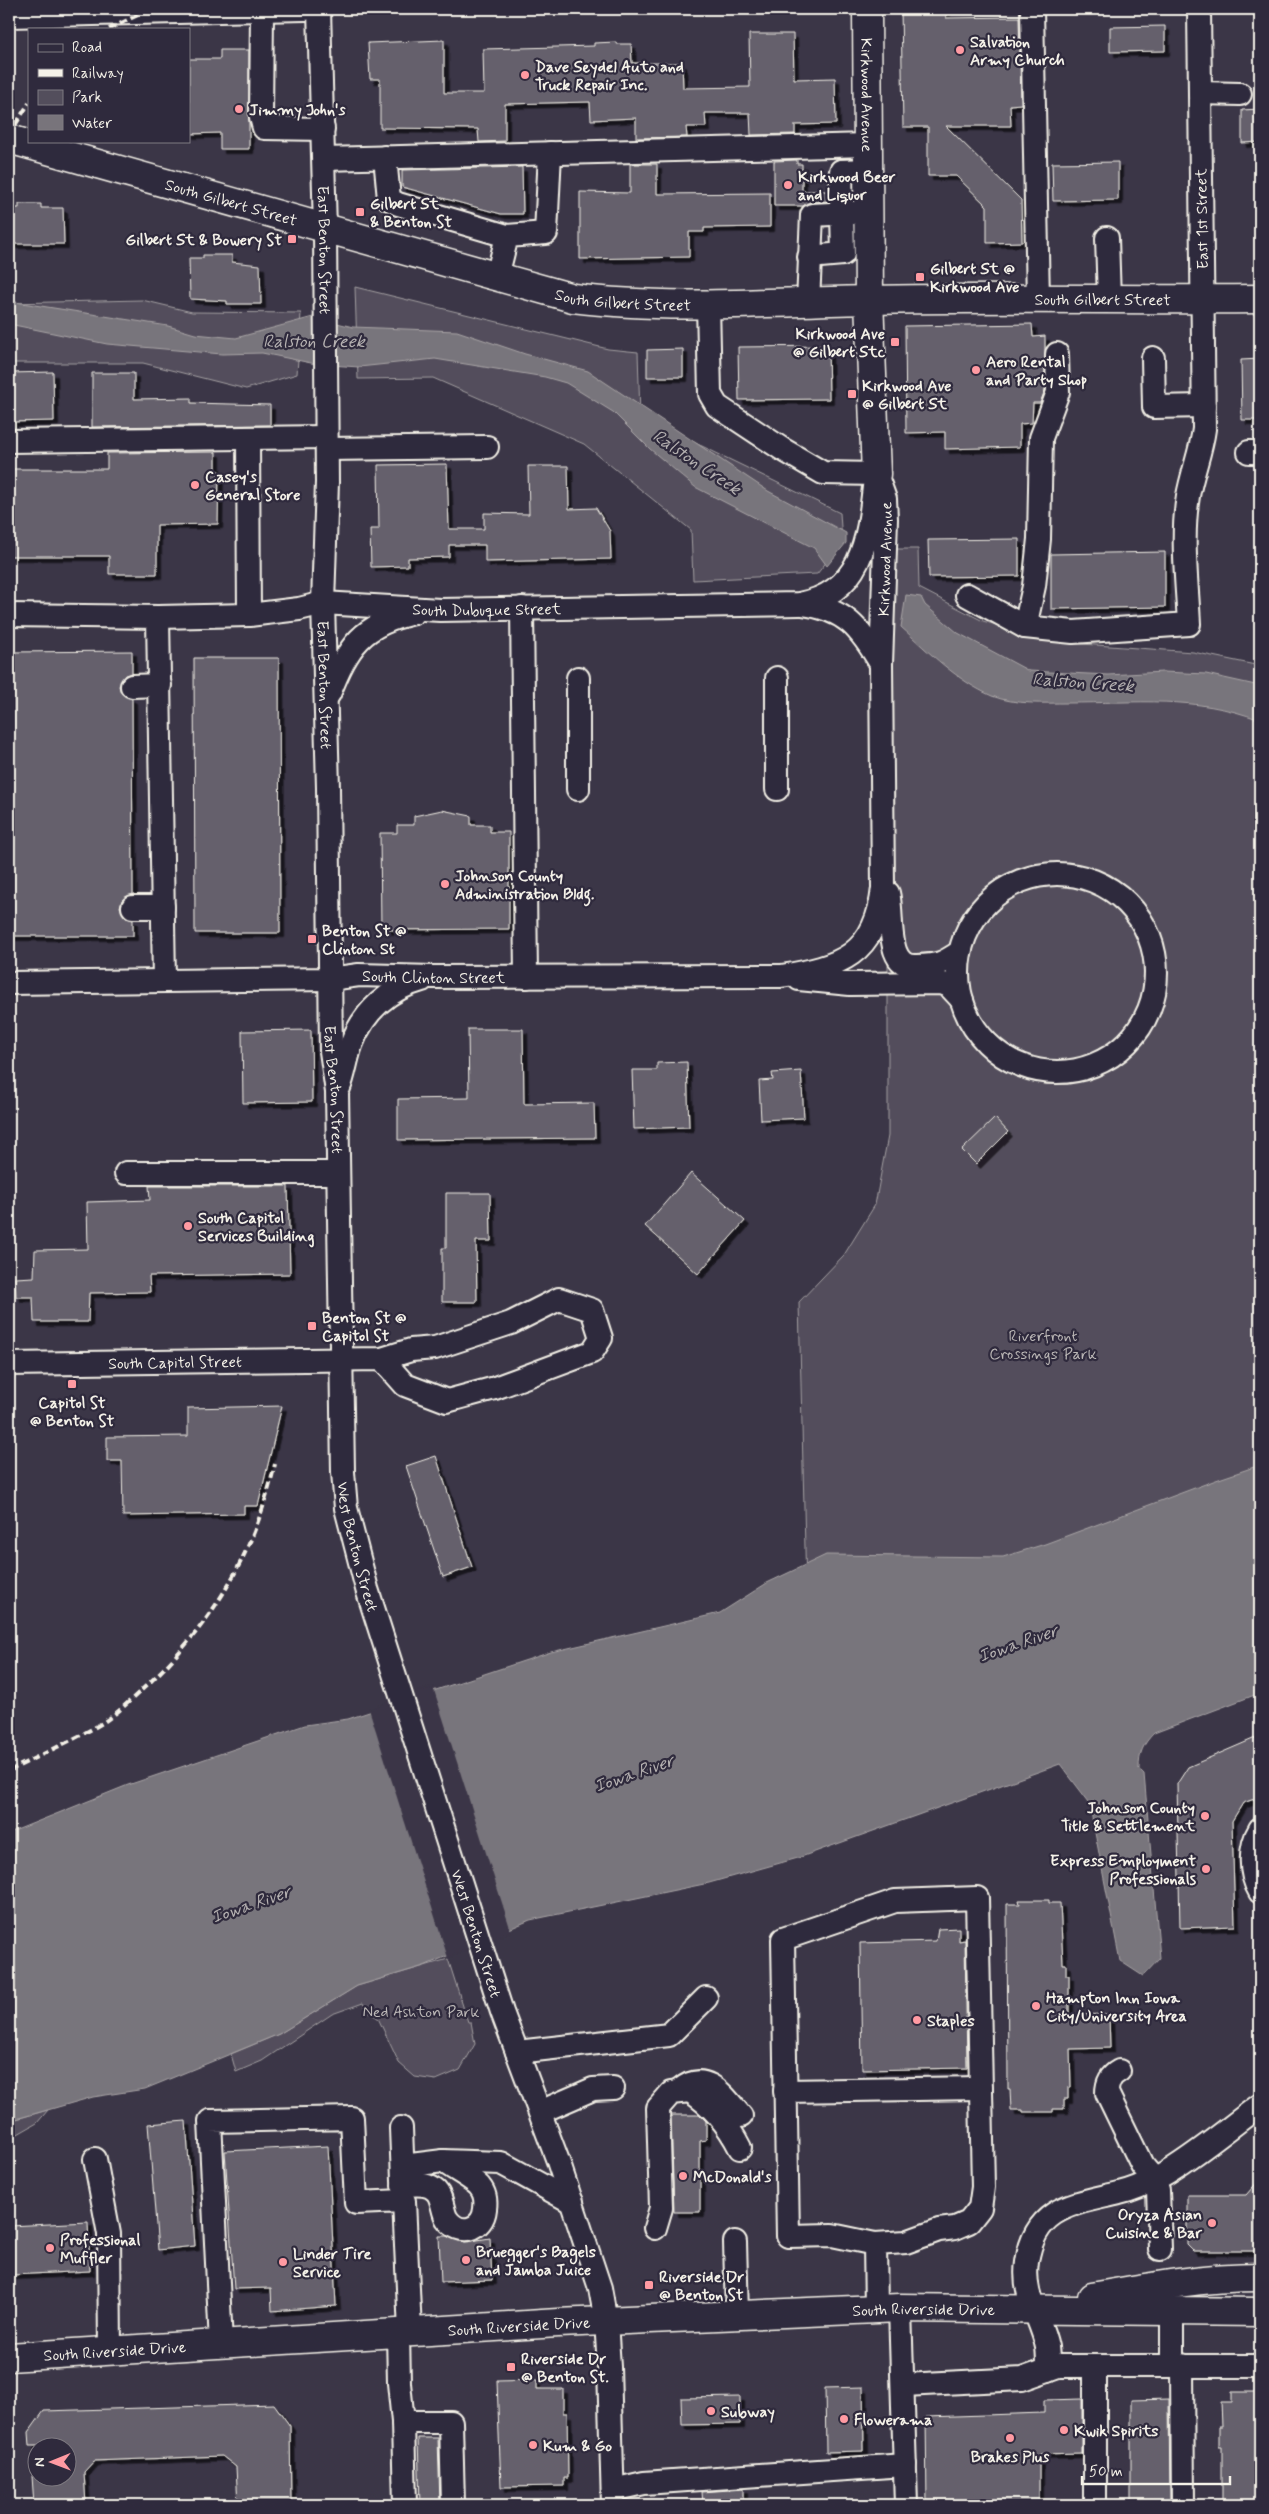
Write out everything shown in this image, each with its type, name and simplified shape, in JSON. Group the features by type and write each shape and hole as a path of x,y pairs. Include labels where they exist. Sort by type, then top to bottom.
{"main road":[{"name":"Kirkwood Avenue","path":"867,9 868,158 856,213 869,300 876,474"},
{"name":"South Gilbert Street","path":"9,139 325,230 573,298 657,305 869,300 1260,298"},
{"name":"South Riverside Drive","path":"1032,2308 1172,2283 1232,2277 1260,2277"},
{"name":"South Riverside Drive","path":"9,2357 606,2321 888,2309 1032,2308 1260,2312"}],"street":[{"path":"9,16 305,9"},
{"name":"East Benton Street","path":"319,9 325,230 327,443 323,603 330,1051 338,1092 338,1173 343,1360"},
{"path":"1032,9 1038,300"},
{"name":"East 1st Street","path":"1025,627 1073,632 1190,624 1185,538 1188,497 1202,448 1204,429 1199,9"},
{"path":"262,11 261,117 264,128 323,129"},
{"path":"1200,93 1240,94"},
{"path":"809,257 842,254 856,213 841,171 822,161 821,147"},
{"path":"324,159 821,147 868,158"},
{"path":"385,157 389,199 398,204 507,236 546,234 550,153"},
{"path":"841,171 868,158"},
{"path":"808,302 812,215 856,213"},
{"path":"498,277 507,236"},
{"path":"1107,238 1108,300"},
{"path":"708,304 710,394 717,406 782,449 823,473 876,474"},
{"path":"967,595 1025,627 1034,586 1040,531 1041,438 1058,392 1057,354"},
{"path":"1153,358 1154,407 1204,406"},
{"path":"248,438 249,615"},
{"path":"9,441 248,438 327,443 487,447"},
{"name":"South Dubuque Street","path":"9,615 158,617 249,615 299,609 323,603 440,610 799,604 829,595 850,577 866,543 876,474"},
{"name":"Kirkwood Avenue","path":"853,952 870,934 876,921 880,907 883,868 880,664 886,519 885,499 876,474"},
{"path":"799,604 819,606 839,613 850,621 867,640 880,664"},
{"path":"522,608 526,977"},
{"path":"326,702 342,663 356,640 372,627 396,617 440,610"},
{"path":"158,617 164,981"},
{"path":"578,678 578,789"},
{"path":"777,678 777,789"},
{"path":"132,686 160,685"},
{"path":"883,868 890,898 893,946 897,958 910,967 939,965 960,952"},
{"path":"1055,874 1078,876 1101,884 1121,897 1137,914 1148,935 1155,957 1156,980 1152,1003 1142,1024 1128,1042 1111,1057 1090,1067 1057,1072 1025,1068 1000,1054 975,1029 962,1000 958,970 960,952 966,934 975,918 990,900 1010,886 1032,877 1055,874"},
{"path":"133,907 163,908"},
{"name":"South Clinton Street","path":"9,983 330,980 360,975 433,978 781,976 817,970 835,964 853,952"},
{"path":"781,976 850,984 939,983 948,986 962,1000"},
{"path":"338,1092 352,1043 373,1007 393,992 433,978"},
{"path":"126,1173 338,1173"},
{"name":"South Capitol Street","path":"9,1364 382,1359 411,1350 445,1345 511,1323 559,1299 592,1310 601,1338 592,1352 494,1388 447,1402 405,1385 382,1359"},
{"name":"West Benton Street","path":"343,1360 343,1472 346,1508 367,1589 502,2012 540,2112 595,2270 606,2321 613,2497"},
{"path":"1260,1829 1255,1837 1252,1871 1260,1892"},
{"path":"977,1898 983,2187 980,2208 975,2217 955,2228 930,2232 906,2242 875,2244 832,2235 788,2236 785,2091 783,1939 895,1902 977,1898"},
{"path":"517,2052 669,2035 706,1998"},
{"path":"1119,2071 1111,2077 1107,2085 1108,2099 1142,2165 1154,2179 1160,2200 1160,2249"},
{"path":"655,2228 661,2208 658,2108 670,2093 680,2090 688,2084 702,2082 711,2085 726,2096 741,2116"},
{"path":"540,2112 593,2089 613,2088"},
{"path":"785,2091 981,2088"},
{"path":"680,2090 690,2091 695,2094 722,2117 740,2148"},
{"path":"1048,2370 1047,2346 1032,2308 1026,2278 1026,2263 1031,2242 1040,2227 1068,2205 1091,2198 1119,2193 1154,2179 1260,2105"},
{"path":"221,2344 210,2121 352,2118 356,2203 403,2184 443,2161 501,2163 572,2202"},
{"path":"401,2128 404,2333 399,2383 403,2422 405,2505"},
{"path":"95,2158 109,2234 110,2351"},
{"path":"403,2184 426,2184 437,2191 446,2217 451,2224 466,2230 474,2228 484,2216 486,2207 481,2188 475,2181 443,2161"},
{"path":"735,2242 738,2315"},
{"path":"875,2244 904,2386 906,2505"},
{"path":"1172,2311 1177,2365 1183,2505"},
{"path":"904,2386 1022,2378 1058,2366 1260,2366"},
{"path":"1095,2366 1095,2505"},
{"path":"403,2422 451,2422 453,2505"},
{"path":"613,2497 644,2483 905,2465"}],"green space":[{"path":"355,287 608,349 638,352 640,416 840,513 842,542 817,574 693,580 691,530 584,444 433,378 358,379"},
{"path":"142,300 192,312 301,313 297,374 246,389 143,363 9,363 9,303"},
{"name":"Riverfront Crossings Park","path":"888,549 918,549 919,588 983,621 1054,642 1193,652 1260,666 1260,1493 1079,1563 806,1590 799,1302 844,1255 875,1205 888,1136"},
{"name":"Ned Ashton Park","path":"448,1959 468,2022 471,2022 475,2044 460,2070 436,2080 415,2077 399,2063 378,2018 367,2011 363,2003 332,2014 262,2061 236,2072 231,2054 279,2034 357,1986"},
{"path":"48,2110 37,2123 9,2139 9,2121"}],"water":[{"name":"Ralston Creek","path":"9,301 168,326 195,334 236,338 313,317 353,327 457,331 525,354 588,371 768,491 846,533 846,543 827,566 814,548 695,487 650,449 613,412 566,383 545,377 435,359 359,367 316,364 262,353 222,354 107,344 9,324"},
{"name":"Ralston Creek","path":"906,595 921,597 925,605 958,633 1029,671 1108,675 1163,672 1206,674 1260,686 1260,720 1236,712 1188,704 1165,702 1030,703 1010,701 992,696 955,674 901,627"},
{"name":"Iowa River","path":"1260,1465 1260,1693 1154,1733 1144,1745 1141,1753 1139,1769 1144,1774 1160,1958 1143,1976 1120,1961 1089,1802 1060,1764 798,1858 709,1883 530,1920 424,1966 357,1986 279,2034 145,2089 93,2097 9,2121 9,1833 128,1785 305,1725 348,1719 551,1652 720,1613 767,1583 826,1555 1003,1557 1045,1544"}],"pier":[{"path":"433,1687 511,1931 448,1958 369,1709"}],"building":[{"path":"901,9 946,9 946,18 1019,17 1021,104 1010,105 1011,126 946,126 1021,200 1022,242 987,243 987,206 956,176 928,176 928,127 903,127"},
{"path":"1165,26 1165,51 1110,52 1110,27"},
{"path":"749,34 793,34 794,79 835,78 836,124 795,125 795,134 751,135 750,113 705,113 706,127 686,127 687,137 636,138 636,118 591,120 590,102 505,104 505,141 479,142 478,129 380,128 380,79 370,79 368,43 444,40 444,93 484,93 483,49 594,46 594,43 616,42 616,44 631,44 632,63 682,63 683,88 750,87"},
{"path":"220,50 249,50 249,149 220,149 220,133 190,134 190,59 220,59"},
{"path":"1260,109 1260,142 1242,143 1242,110"},
{"name":"Kirkwood Beer and Liquor","path":"797,160 797,164 802,164 802,191 828,191 829,201 811,202 803,206 774,206 774,161"},
{"path":"1118,162 1118,200 1053,201 1052,163"},
{"path":"630,164 657,164 657,194 770,193 770,227 704,228 704,232 689,232 689,257 580,259 580,192 630,193"},
{"path":"522,167 523,214 501,214 402,187 402,170"},
{"path":"19,204 41,204 41,208 63,208 64,244 9,244 9,208 19,208"},
{"path":"203,255 232,255 232,262 260,265 261,304 227,304 227,301 190,299 189,258 203,258"},
{"name":"Aero Rental and Party Shop","path":"1032,324 1033,337 1045,336 1045,390 1040,403 1033,403 1032,423 1020,424 1020,447 945,449 945,432 906,433 905,326"},
{"path":"828,346 829,399 739,400 738,347"},
{"path":"683,349 683,377 647,377 647,350"},
{"path":"1260,359 1260,420 1242,420 1241,360"},
{"path":"53,372 54,421 9,422 9,373"},
{"path":"92,373 134,373 134,399 191,398 191,403 270,405 270,425 92,427"},
{"path":"216,452 216,471 219,471 218,524 157,525 157,574 109,574 109,556 9,556 9,469 107,469 107,453"},
{"path":"447,464 449,529 484,529 484,513 529,514 528,466 568,466 569,509 596,508 610,531 611,559 485,562 485,545 449,545 449,557 408,558 408,566 371,567 370,529 379,529 378,465"},
{"path":"1019,539 1019,576 929,577 928,540"},
{"path":"1165,552 1165,607 1051,609 1051,554"},
{"path":"132,651 132,673 125,675 119,686 121,693 132,699 133,894 122,900 120,907 126,918 133,920 133,936 9,936 9,652"},
{"path":"194,658 279,658 280,933 195,933"},
{"name":"Johnson County Administration Bldg.","path":"442,810 471,816 471,825 490,825 490,832 509,832 509,929 381,930 380,833 397,833 397,825 414,825 414,816"},
{"path":"468,1029 523,1029 524,1104 594,1103 595,1138 398,1140 398,1099 469,1098"},
{"path":"311,1030 312,1102 243,1103 242,1031"},
{"path":"687,1062 689,1127 634,1129 632,1070 657,1070 657,1063"},
{"path":"801,1071 804,1118 761,1120 759,1081 773,1080 772,1073"},
{"path":"995,1118 1008,1132 976,1164 962,1150"},
{"path":"691,1173 745,1221 698,1274 645,1226"},
{"name":"South Capitol Services Building","path":"149,1186 288,1186 290,1274 149,1276 150,1292 89,1293 88,1322 34,1322 33,1297 16,1297 15,1278 34,1277 35,1250 88,1249 87,1202 150,1200"},
{"path":"446,1193 490,1193 491,1241 476,1241 477,1302 442,1302 442,1248 446,1248"},
{"path":"282,1406 258,1506 244,1506 244,1514 123,1516 122,1461 107,1461 107,1437 188,1436 188,1408"},
{"path":"436,1456 472,1567 443,1577 406,1466"},
{"path":"1260,1736 1260,1797 1243,1803 1232,1821 1235,1926 1180,1928 1177,1784 1188,1767"},
{"name":"Hampton Inn Iowa City/University Area","path":"1019,1900 1049,1900 1049,1903 1060,1903 1063,1964 1066,1964 1066,1975 1069,1975 1069,2015 1109,2014 1110,2048 1070,2049 1071,2088 1068,2088 1068,2099 1064,2099 1064,2109 1053,2109 1053,2112 1011,2110 1010,2089 1008,2089 1007,1904 1020,1904"},
{"name":"Staples","path":"959,1928 959,1941 965,1940 967,2068 862,2070 860,1943 936,1941 938,1929"},
{"name":"McDonald's","path":"671,2115 700,2115 706,2121 706,2140 700,2141 700,2212 674,2212"},
{"path":"186,2121 195,2246 158,2250 148,2124"},
{"path":"328,2146 336,2306 272,2311 271,2288 234,2289 225,2151"},
{"path":"1260,2179 1260,2251 1193,2251 1187,2245 1187,2195 1246,2195"},
{"name":"Professional Muffler","path":"88,2222 90,2271 12,2275 10,2226"},
{"name":"Bruegger's Bagels and Jamba Juice","path":"439,2236 446,2236 465,2242 490,2238 492,2280 441,2282"},
{"name":"Kum & Go","path":"537,2380 537,2389 563,2389 563,2413 567,2413 568,2478 564,2478 564,2486 501,2487 497,2381"},
{"name":"Flowerama","path":"863,2387 864,2451 826,2452 825,2388"},
{"path":"1232,2392 1257,2392 1257,2396 1260,2396 1260,2496 1258,2496 1258,2505 1222,2505 1222,2447 1219,2447 1219,2426 1222,2426 1221,2402 1232,2402"},
{"name":"Subway","path":"740,2397 740,2424 682,2425 681,2398"},
{"path":"1082,2399 1082,2453 1039,2454 1039,2505 927,2505 926,2417 1044,2413 1044,2400"},
{"path":"1169,2399 1170,2505 1131,2505 1131,2400"},
{"path":"274,2404 290,2426 291,2505 238,2505 236,2467 222,2456 94,2461 84,2472 86,2505 34,2505 33,2486 78,2486 78,2436 29,2436 29,2432 44,2411"},
{"path":"418,2438 438,2438 440,2505 420,2505"},
{"path":"743,2489 743,2505 703,2505 702,2492"}],"railway":[{"path":"111,28 150,9"},
{"path":"9,135 28,105"},
{"path":"9,1771 81,1735 110,1718 147,1685 193,1636 212,1611 243,1557 256,1528 275,1464"}],"place":[{"name":"Salvation Army Church","path":"960,50"},
{"name":"Dave Seydel Auto and Truck Repair Inc.","path":"525,75"},
{"name":"Jimmy John's","path":"239,109"},
{"name":"Kirkwood Beer and Liquor","path":"788,185"},
{"name":"Gilbert St & Benton St","path":"360,212"},
{"name":"Gilbert St & Bowery St","path":"292,239"},
{"name":"Gilbert St @ Kirkwood Ave","path":"920,277"},
{"name":"Kirkwood Ave @ Gilbert Stc","path":"895,342"},
{"name":"Aero Rental and Party Shop","path":"976,370"},
{"name":"Kirkwood Ave @ Gilbert St","path":"852,394"},
{"name":"Casey's General Store","path":"195,485"},
{"name":"Johnson County Administration Bldg.","path":"445,884"},
{"name":"Benton St @ Clinton St","path":"312,939"},
{"name":"South Capitol Services Building","path":"188,1226"},
{"name":"Benton St @ Capitol St","path":"312,1326"},
{"name":"Capitol St @ Benton St","path":"72,1384"},
{"name":"Johnson County Title & Settlement","path":"1205,1816"},
{"name":"Express Employment Professionals","path":"1206,1869"},
{"name":"Hampton Inn Iowa City/University Area","path":"1036,2006"},
{"name":"Staples","path":"917,2020"},
{"name":"McDonald's","path":"683,2176"},
{"name":"Oryza Asian Cuisine & Bar","path":"1212,2223"},
{"name":"Professional Muffler","path":"50,2248"},
{"name":"Bruegger's Bagels and Jamba Juice","path":"466,2260"},
{"name":"Linder Tire Service","path":"283,2262"},
{"name":"Riverside Dr @ Benton St","path":"649,2285"},
{"name":"Riverside Dr @ Benton St.","path":"511,2367"},
{"name":"Subway","path":"711,2411"},
{"name":"Flowerama","path":"844,2419"},
{"name":"Kwik Spirits","path":"1064,2430"},
{"name":"Brakes Plus","path":"1010,2438"},
{"name":"Kum & Go","path":"533,2445"}]}
